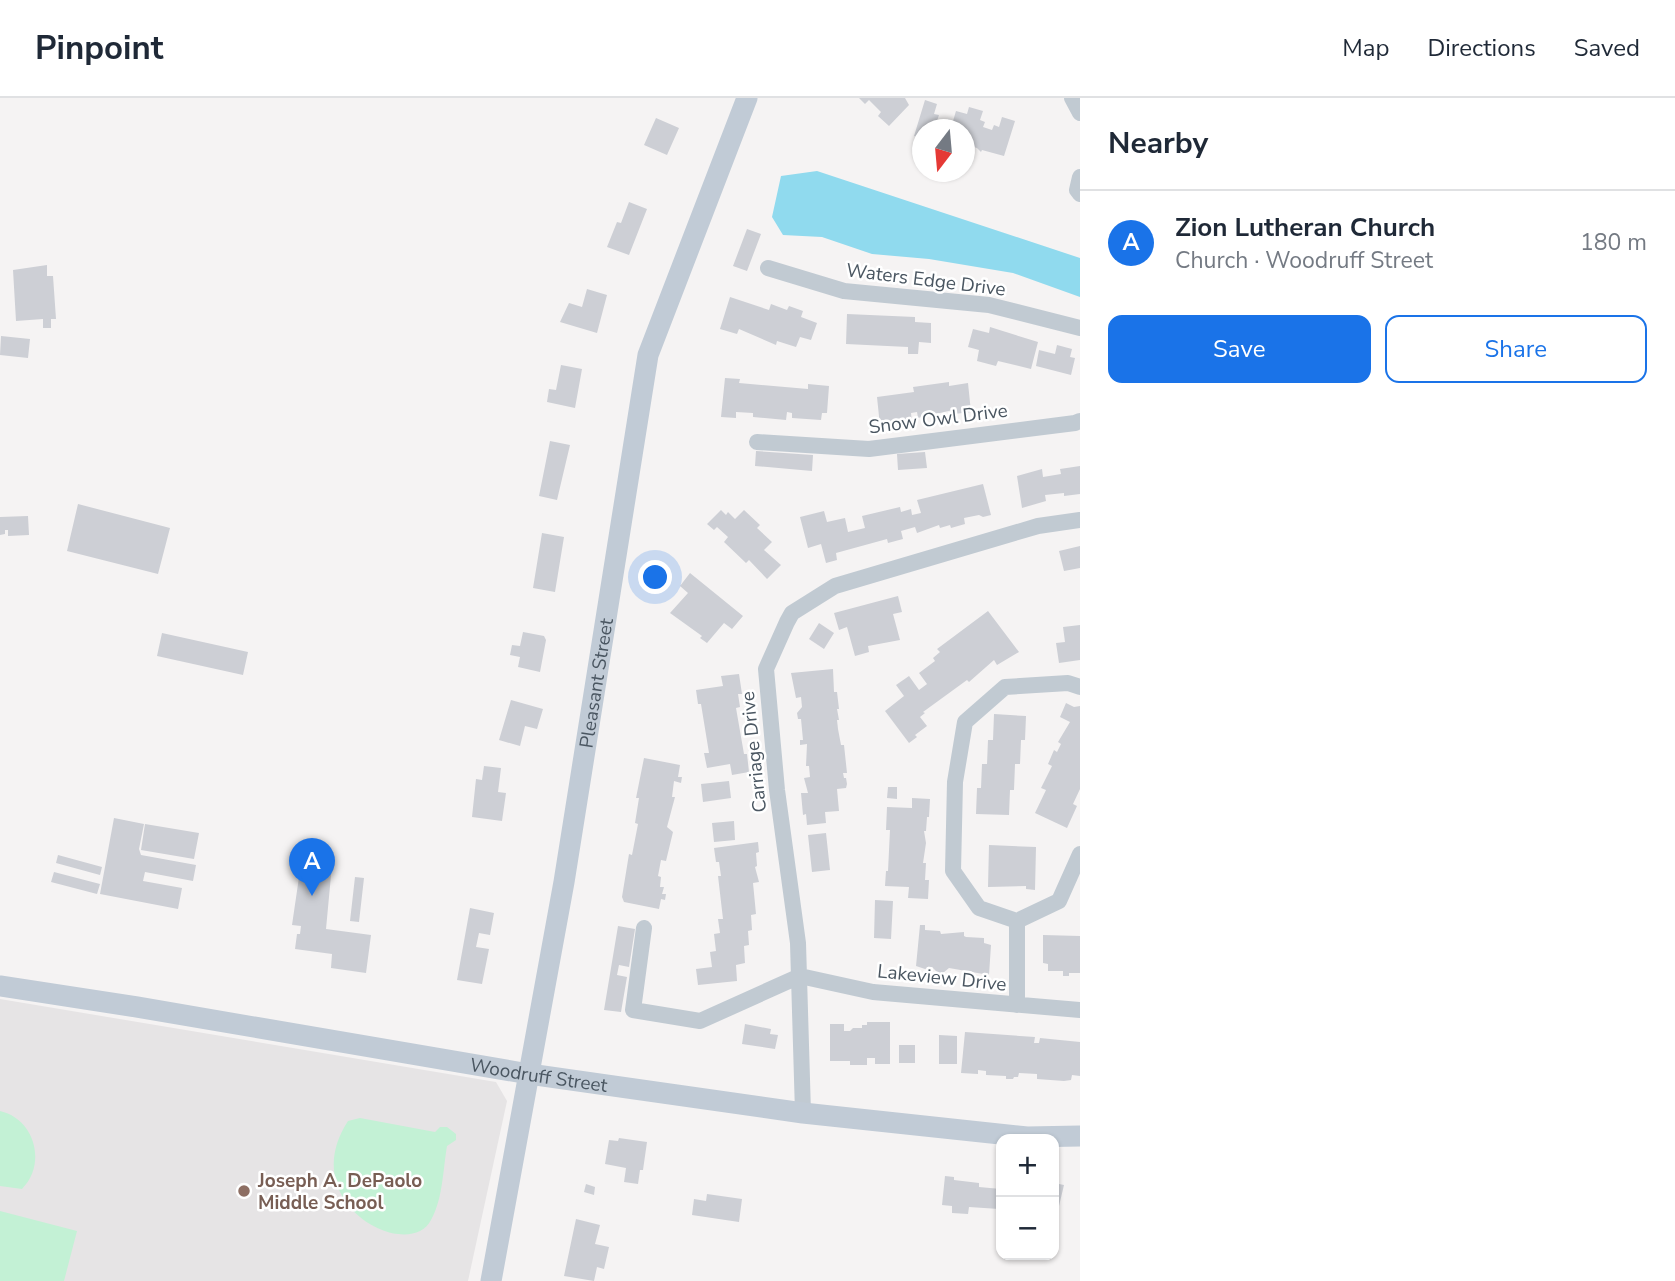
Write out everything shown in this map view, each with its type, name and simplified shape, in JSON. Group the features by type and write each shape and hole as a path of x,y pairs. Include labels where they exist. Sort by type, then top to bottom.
{"street":[{"name":"Pleasant Street","path":"491,1281 564,882 648,355 747,98"},
{"path":"1072,98 1080,113"},
{"path":"1080,177 1077,190 1080,194"},
{"name":"Waters Edge Drive","path":"768,268 844,291 989,305 1080,328"},
{"name":"Snow Owl Drive","path":"757,442 869,449 1080,421"},
{"name":"Carriage Drive","path":"803,1113 800,976 777,790 766,669 792,612 835,586 1038,526 1080,520"},
{"path":"1080,688 1068,683 1006,687 965,722 955,782 953,871 979,908 1017,921 1059,901 1080,854"},
{"path":"1017,921 1017,1005"},
{"path":"644,928 633,1010 701,1021 800,976"},
{"name":"Lakeview Drive","path":"800,976 873,992 1080,1010"},
{"name":"Woodruff Street","path":"0,986 529,1074 803,1113 1027,1137 1080,1136"}],"shaded area":[{"name":"Joseph A. DePaolo Middle School","path":"0,999 496,1082 507,1101 468,1281 0,1281"}],"green space":[{"path":"0,1111 22,1123 34,1144 34,1167 30,1179 22,1189 0,1186"},
{"path":"360,1118 435,1132 440,1127 447,1127 456,1134 456,1140 447,1146 435,1212 419,1231 401,1234 381,1229 361,1218 345,1200 335,1178 335,1151 348,1121"},
{"path":"0,1211 77,1231 64,1281 0,1281"}],"water":[{"path":"817,171 1080,258 1080,297 1013,273 929,259 872,254 822,237 783,235 772,217 781,176"}],"building":[{"path":"859,98 905,98 909,105 889,126 878,116 881,112 869,100 865,104"},
{"path":"925,100 937,104 934,114 939,115 938,119 919,119"},
{"path":"969,107 983,111 980,120 985,122 983,127 992,130 994,125 999,127 1002,117 1015,121 1004,156 982,150 981,152 977,148 975,119 954,119 956,111 967,114"},
{"path":"656,118 679,128 667,155 644,145"},
{"path":"629,202 647,209 629,255 607,247"},
{"path":"747,229 761,234 747,271 733,266"},
{"path":"47,265 47,276 53,276 56,319 51,319 51,328 43,328 43,319 16,321 13,270"},
{"path":"587,289 607,295 597,333 560,322 569,303 582,307"},
{"path":"730,297 769,310 771,304 787,310 789,306 803,311 801,317 817,323 811,340 800,337 796,347 777,341 776,345 739,329 737,334 720,329"},
{"path":"847,314 915,317 915,322 931,323 931,343 919,342 918,354 908,354 908,347 846,344"},
{"path":"990,327 1038,342 1031,369 998,361 996,366 977,361 979,350 968,347 973,329 989,333"},
{"path":"1,336 30,339 28,358 0,355"},
{"path":"1057,345 1072,349 1070,357 1075,358 1071,375 1036,366 1039,350 1055,354"},
{"path":"561,365 582,369 575,408 547,402 549,389 556,390"},
{"path":"725,378 740,379 739,383 808,389 808,384 829,386 827,413 822,413 821,420 792,418 792,413 787,412 786,420 753,417 753,413 736,412 736,418 721,417"},
{"path":"949,382 949,386 968,383 971,412 954,414 953,410 918,418 917,412 911,413 912,423 880,426 877,397 914,392 913,387"},
{"path":"550,441 570,445 557,500 539,496"},
{"path":"756,451 813,455 812,471 755,466"},
{"path":"925,452 927,468 898,470 897,454"},
{"path":"1080,466 1080,494 1045,495 1046,501 1022,508 1017,476 1042,469 1043,477 1061,474 1060,469"},
{"path":"983,484 991,515 964,518 965,524 951,528 950,525 940,528 939,525 917,533 915,527 901,531 903,539 888,543 887,539 836,553 837,560 826,563 821,544 808,548 800,517 824,511 827,522 845,518 848,532 865,528 862,516 900,507 901,512 911,509 912,515 921,513 917,500"},
{"path":"78,504 170,528 158,574 67,551"},
{"path":"721,510 726,515 728,512 735,519 744,510 760,525 757,528 772,542 764,550 781,565 767,579 749,560 746,563 724,542 728,537 717,527 714,530 707,524"},
{"path":"28,516 29,535 8,536 8,530 5,530 5,534 0,535 0,517"},
{"path":"542,533 564,537 555,592 533,588"},
{"path":"1080,546 1080,568 1064,571 1059,551"},
{"path":"690,573 743,616 732,629 724,623 707,643 700,638 702,636 670,613 688,593 680,586"},
{"path":"898,596 902,612 893,614 900,640 868,646 869,652 855,656 847,627 839,630 834,613"},
{"path":"988,611 1019,652 997,665 994,660 969,682 967,680 923,712 925,713 920,717 927,726 909,743 885,711 904,696 896,685 909,676 919,690 927,684 919,673 935,661 933,658 940,652 937,649"},
{"path":"819,623 834,633 824,649 809,639"},
{"path":"1080,625 1080,660 1059,663 1056,643 1065,642 1063,627"},
{"path":"523,632 544,636 546,640 540,672 518,667 520,657 510,655 512,645 520,646"},
{"path":"162,633 248,652 243,675 157,656"},
{"path":"833,669 834,692 837,692 839,709 838,729 841,745 844,745 847,773 843,773 847,784 846,788 837,789 839,811 825,812 826,823 807,825 801,793 808,793 804,778 810,777 809,766 806,766 807,744 800,745 800,740 803,740 801,719 798,719 797,713 802,707 801,697 796,698 791,673"},
{"path":"739,674 742,694 738,694 740,707 736,708 749,772 732,775 730,764 707,768 704,753 709,753 696,690 723,686 721,676"},
{"path":"511,700 543,709 537,729 525,726 520,746 499,740"},
{"path":"1066,703 1074,707 1080,706 1080,789 1073,804 1077,806 1067,828 1035,813 1046,790 1041,788 1052,766 1048,764 1054,750 1057,752 1061,744 1058,742 1070,722 1060,717"},
{"path":"994,714 1026,716 1020,764 1015,764 1014,790 1010,790 1009,815 976,814 977,788 981,788 982,764 987,764 988,740 993,740"},
{"path":"644,758 680,765 678,777 682,777 681,783 674,781 672,797 675,797 667,827 673,832 666,861 661,860 658,876 661,877 660,887 664,887 662,894 666,894 665,900 661,899 659,909 624,902 622,897 629,854 632,855 638,824 635,823 639,798 636,798"},
{"path":"484,766 501,768 498,792 506,793 502,821 472,817 476,779 482,780"},
{"path":"729,781 731,798 703,802 701,784"},
{"path":"888,787 897,787 897,799 887,798"},
{"path":"912,798 930,799 929,817 924,831 926,843 923,863 926,863 925,880 929,880 928,899 908,898 909,887 885,886 890,830 886,830 887,807 912,808"},
{"path":"114,818 144,824 139,849 141,855 196,865 193,881 145,872 143,881 182,888 178,909 100,894"},
{"path":"734,821 735,840 714,842 712,823"},
{"path":"145,824 199,833 194,859 141,850"},
{"path":"826,833 830,870 812,872 808,835"},
{"path":"758,842 759,852 756,853 755,867 759,882 753,883 756,914 751,915 749,945 744,946 745,963 736,965 737,981 698,985 696,969 712,967 710,952 716,951 714,934 720,933 718,919 723,919 718,876 721,876 714,848"},
{"path":"989,845 1036,847 1035,890 1026,889 1026,886 988,887"},
{"path":"303,850 333,854 326,929 371,935 366,973 331,968 332,954 295,949 301,926 292,925"},
{"path":"58,855 102,867 100,875 56,863"},
{"path":"54,872 100,884 97,894 51,882"},
{"path":"355,877 364,878 359,922 350,921"},
{"path":"875,900 893,901 891,939 874,938"},
{"path":"470,908 494,913 490,935 479,933 476,947 489,949 482,984 457,980"},
{"path":"920,925 925,925 925,930 940,931 941,934 964,932 966,937 984,938 984,943 991,945 989,975 949,968 938,973 932,967 925,969 916,966"},
{"path":"618,926 635,929 629,967 619,965 617,975 627,977 621,1012 604,1010"},
{"path":"1043,935 1080,936 1080,973 1063,976 1063,971 1048,971 1048,964 1043,963"},
{"path":"867,1022 890,1022 890,1064 875,1064 875,1058 867,1058 867,1065 850,1065 850,1061 830,1061 830,1024 844,1024 844,1031 850,1031 853,1028 862,1028"},
{"path":"745,1024 771,1029 770,1034 778,1035 775,1049 742,1044"},
{"path":"965,1032 1035,1037 1034,1043 1039,1043 1040,1038 1080,1042 1080,1076 1072,1075 1071,1080 1064,1081 1037,1079 1037,1074 1019,1073 1018,1077 1006,1079 1006,1076 986,1075 986,1071 978,1070 978,1074 961,1073"},
{"path":"939,1035 957,1036 957,1064 939,1064"},
{"path":"899,1045 915,1045 915,1063 899,1063"},
{"path":"619,1138 647,1142 638,1184 624,1182 626,1168 605,1164 609,1140 618,1141"},
{"path":"945,1176 954,1177 954,1180 979,1183 979,1187 996,1189 996,1209 969,1207 968,1214 952,1213 952,1206 942,1205"},
{"path":"586,1184 595,1187 594,1195 584,1192"},
{"path":"1059,1184 1064,1185 1059,1206"},
{"path":"707,1194 742,1199 739,1222 692,1215 694,1199 706,1201"},
{"path":"576,1219 600,1225 595,1244 609,1247 604,1269 597,1267 594,1281 564,1276"}],"place":[{"name":"Zion Lutheran Church","path":"312,896"},
{"name":"Joseph A. DePaolo Middle School","path":"244,1191"}]}
